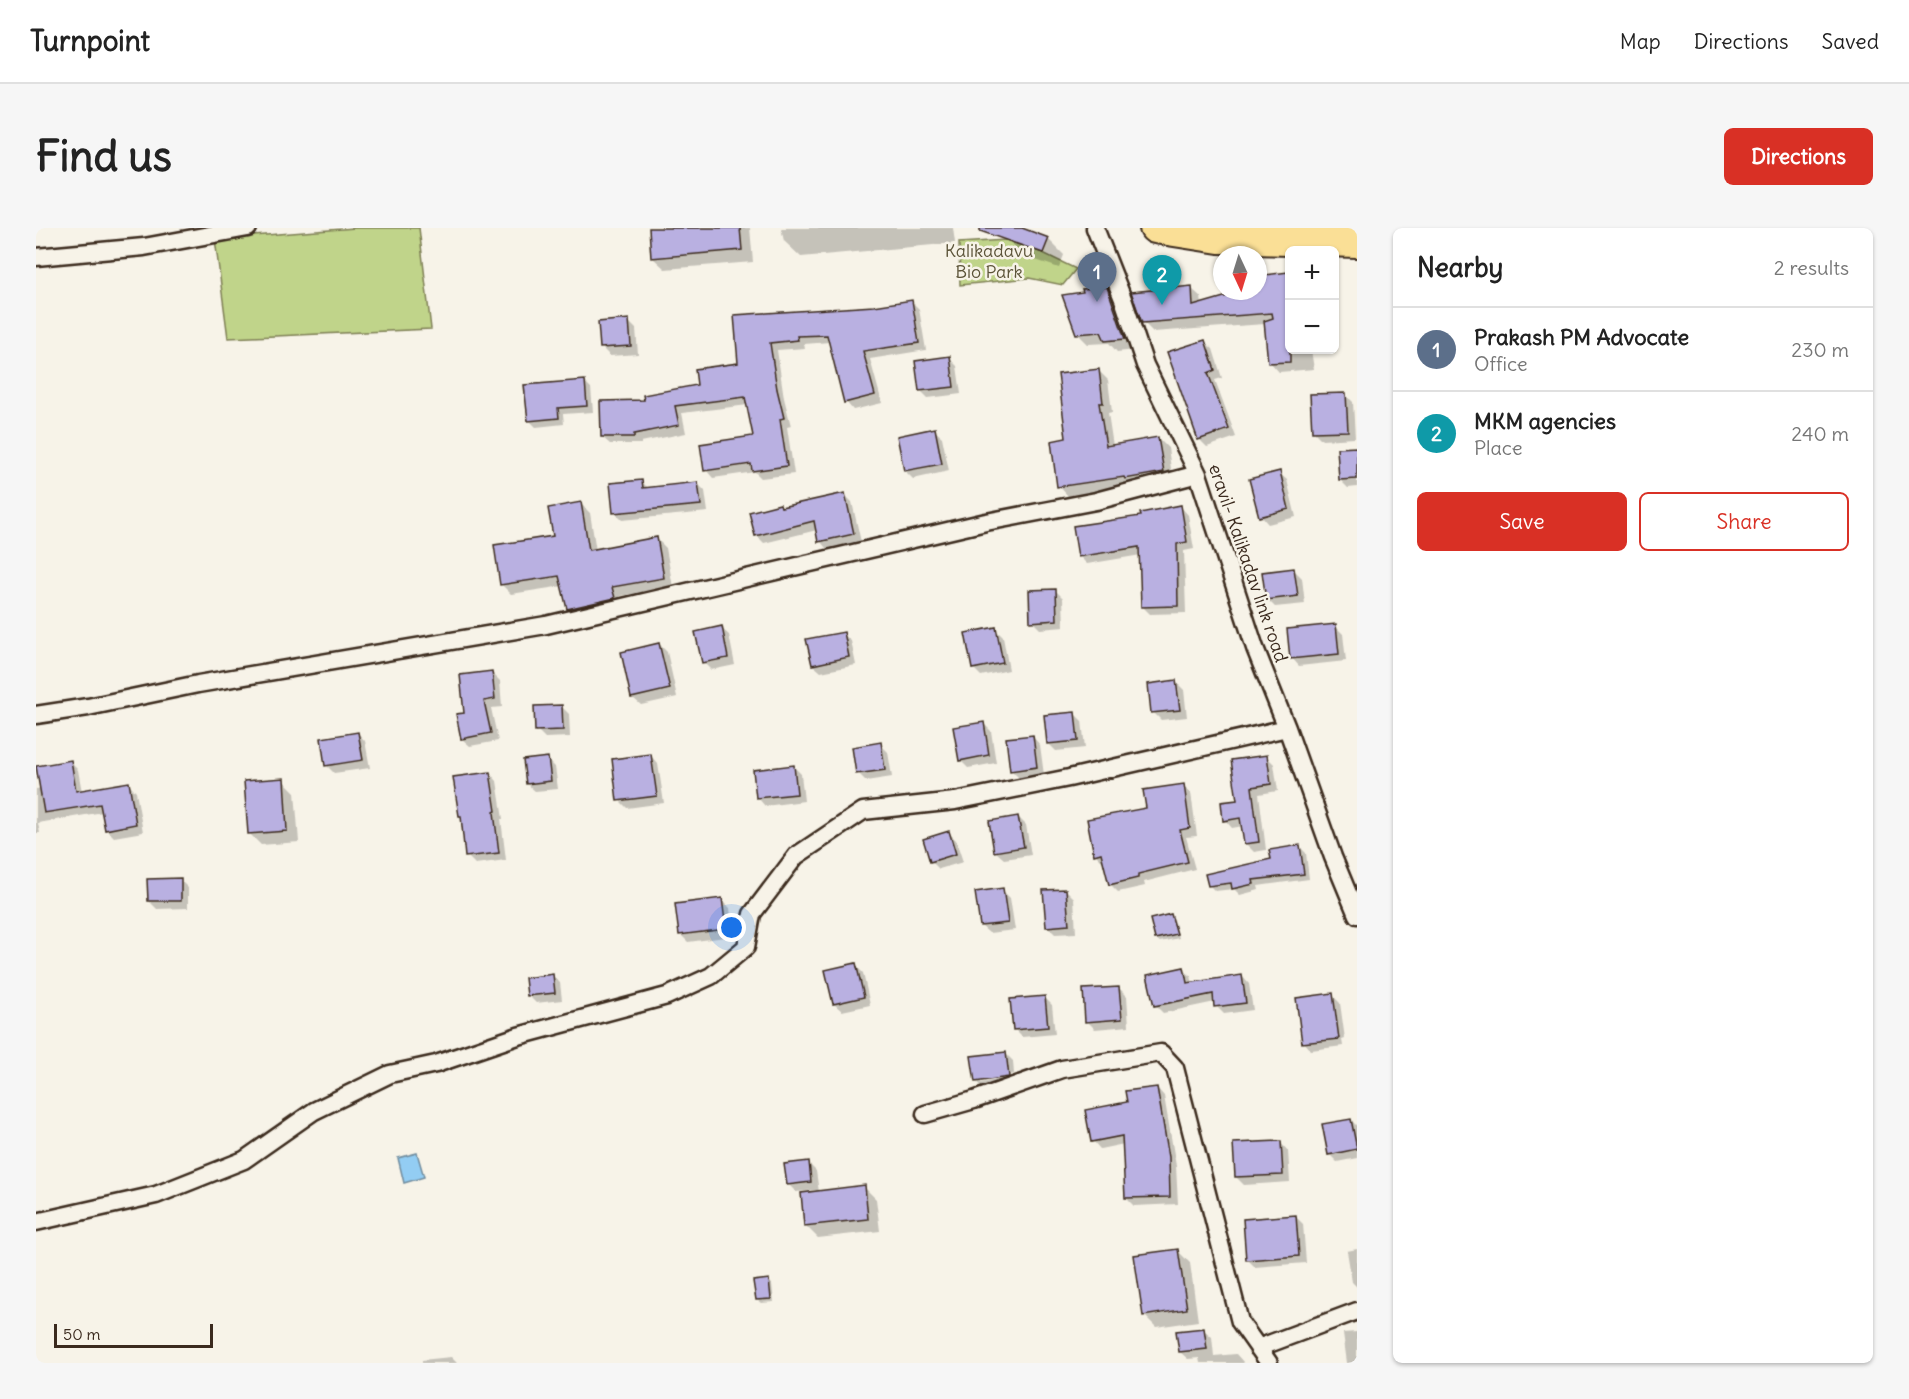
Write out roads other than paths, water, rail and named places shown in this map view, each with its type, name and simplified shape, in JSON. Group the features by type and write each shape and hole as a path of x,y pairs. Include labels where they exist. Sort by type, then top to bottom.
{"highway":[{"path":"1155,228 1219,238 1357,242"}],"street":[{"path":"36,257 144,247 249,228"},
{"name":"eravil- Kalikadav link road","path":"1095,228 1123,299 1145,365 1198,474 1255,648 1357,915"},
{"path":"36,715 88,707 198,684 546,625 986,522 1096,501 1198,474"},
{"path":"36,1222 156,1195 244,1160 314,1111 390,1074 436,1064 518,1036 667,996 711,976 746,947 752,914 796,856 863,811 955,801 1069,778 1287,728"},
{"path":"925,1114 974,1100 1062,1069 1161,1053 1174,1068 1240,1322 1269,1363"},
{"path":"1258,1348 1357,1311"}],"water":[{"path":"417,1153 424,1177 404,1183 398,1158"}],"place":[{"name":"Prakash PM Advocate","path":"1097,302"},
{"name":"MKM agencies","path":"1162,305"}],"park label":[{"name":"Kalikadavu Bio Park","path":"989,261"}]}
